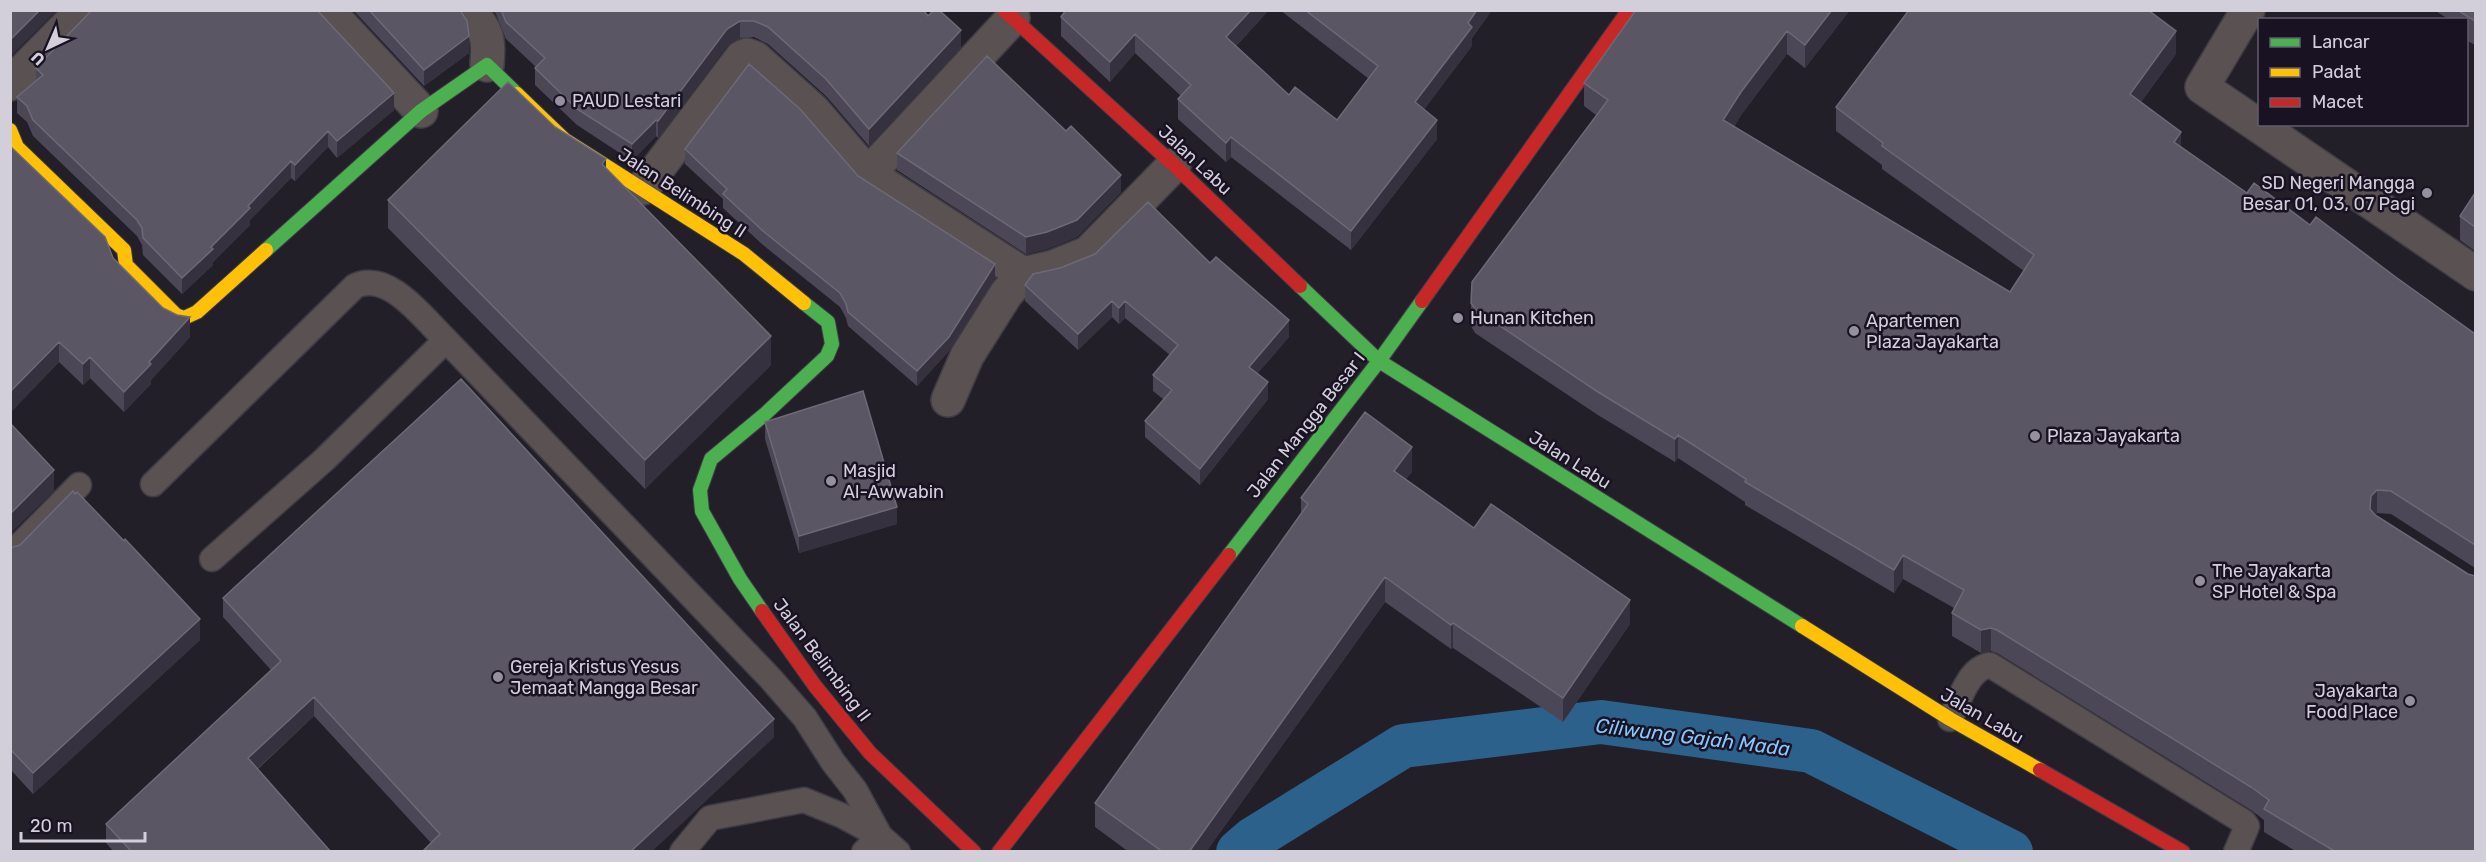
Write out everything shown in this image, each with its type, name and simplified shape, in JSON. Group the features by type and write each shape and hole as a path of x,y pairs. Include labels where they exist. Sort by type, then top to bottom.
{"street":[{"path":"10,84 83,10"},
{"path":"327,10 421,111"},
{"path":"13,146 124,250 126,265 176,315 184,318 197,312 421,111 487,64 489,40 481,24 469,10"},
{"name":"Jalan Mangga Besar I","path":"999,852 1379,361 1629,10"},
{"path":"2248,10 2202,87 2258,125"},
{"path":"868,174 1008,14"},
{"name":"Jalan Labu","path":"1008,14 1174,165 1379,361 1950,719 2183,852"},
{"path":"643,188 742,57 747,55 755,58 813,110 868,174 1023,274"},
{"name":"Jalan Belimbing II","path":"487,64 565,140 744,254 828,322 832,344 828,356 764,415 711,459 700,490 702,512 740,579 815,686 870,753 974,852"},
{"path":"2259,126 2475,274"},
{"path":"948,400 967,356 1006,294 1023,274 1053,267 1088,253 1174,165"}],"lane":[{"path":"153,484 355,286 370,282 383,284 396,291 446,340 791,702 805,718 833,762 855,790 881,846"},
{"path":"212,559 326,459 446,340"},
{"path":"10,555 79,485"},
{"path":"1950,719 1973,673 1982,666 1990,665 2244,822 2247,826 2246,833 2236,852"},
{"path":"682,852 710,818 804,800 881,846"}],"building":[{"path":"10,10 40,10 10,40"},
{"path":"92,10 317,10 394,93 337,141 328,131 295,165 291,161 248,206 250,208 211,247 213,249 182,278 143,238 142,228 137,220 33,120 27,106 17,97 43,75 36,68"},
{"path":"369,10 460,10 467,21 469,36 424,70"},
{"path":"501,10 923,10 928,16 934,10 939,10 961,30 869,129 826,79 768,27 754,21 740,21 727,29 658,121 656,120 632,144 577,109 535,68 545,58 506,22"},
{"path":"1066,10 1251,10 1226,37 1289,95 1295,87 1337,120 1378,66 1305,10 1477,10 1468,23 1472,27 1415,102 1437,120 1351,231 1231,137 1226,143 1178,99 1191,85 1135,34 1110,62 1061,17"},
{"path":"1636,10 1832,10 1805,45 1787,31 1723,120 2010,292 2034,255 1882,146 1883,143 1836,107 1909,10 2148,10 2176,31 2130,94 2181,132 2174,142 2247,193 2254,183 2310,225 2316,217 2475,334 2475,545 2391,491 2377,490 2371,496 2370,509 2375,515 2468,574 2475,576 2475,852 2336,852 2264,809 2269,800 2251,787 1997,630 1991,628 1981,630 1952,613 1964,590 1903,555 1894,570 1745,482 1746,479 1678,435 1675,439 1598,392 1475,309 1471,303 1472,282 1608,100 1584,83"},
{"path":"2457,10 2475,10 2475,21"},
{"path":"987,56 1066,131 1071,126 1121,175 1077,220 1047,232 1026,237 897,153"},
{"path":"749,64 800,109 858,176 995,264 949,337 917,371 848,312 840,293 763,231 723,194 727,189 685,149"},
{"path":"508,82 555,127 606,159 602,164 771,336 645,460 388,200"},
{"path":"10,146 105,237 113,258 163,308 177,315 190,317 124,392 90,357 83,364 59,342 10,392"},
{"path":"2475,193 2475,227 2460,216"},
{"path":"1148,202 1210,263 1216,257 1289,320 1249,367 1268,382 1200,469 1145,421 1172,390 1153,375 1178,345 1125,301 1119,308 1112,301 1078,334 1025,285 1033,274 1060,268 1095,254"},
{"name":"Gereja Kristus Yesus Jemaat Mangga Besar","path":"461,379 774,719 630,852 422,852 440,834 314,697 248,758 331,852 132,852 106,824 281,661 223,598"},
{"name":"Masjid Al-Awwabin","path":"863,391 897,507 799,536 765,422"},
{"path":"1365,412 1412,447 1394,471 1474,528 1491,504 1630,600 1563,698 1453,623 1451,625 1385,577 1189,852 1163,852 1095,803 1308,504 1301,498"},
{"path":"10,423 54,470 10,514"},
{"path":"73,491 75,494 77,492 124,541 125,539 200,619 33,773 10,749 10,548 20,545"}],"waterway":[{"name":"Ciliwung Gajah Mada","path":"1238,852 1253,839 1403,746 1601,722 1811,751 2011,852"}],"traffic: fast":[{"path":"266,250 421,111 487,65 517,94"},
{"path":"1300,286 1379,361 1802,626"},
{"path":"1229,555 1379,361 1422,301"},
{"path":"762,611 740,579 702,511 700,490 711,459 764,415 827,356 832,344 828,322 804,303"}],"traffic: slow":[{"path":"517,94 565,140 744,254 804,303"},
{"path":"10,130 17,147 124,250 126,265 176,315 184,318 197,312 266,250"},
{"path":"1802,626 1950,719 2040,770"}],"traffic: jam":[{"path":"1004,10 1174,165 1300,286"},
{"path":"1422,301 1629,10"},
{"path":"999,852 1229,555"},
{"path":"762,611 815,686 870,753 974,852"},
{"path":"2040,770 2183,852"}],"place":[{"name":"PAUD Lestari","path":"560,101"},
{"name":"SD Negeri Mangga Besar 01, 03, 07 Pagi","path":"2427,193"},
{"name":"Hunan Kitchen","path":"1458,318"},
{"name":"Apartemen Plaza Jayakarta","path":"1854,331"},
{"name":"Plaza Jayakarta","path":"2035,436"},
{"name":"Masjid Al-Awwabin","path":"831,481"},
{"name":"The Jayakarta SP Hotel & Spa","path":"2200,581"},
{"name":"Gereja Kristus Yesus Jemaat Mangga Besar","path":"498,677"},
{"name":"Jayakarta Food Place","path":"2410,701"}]}
